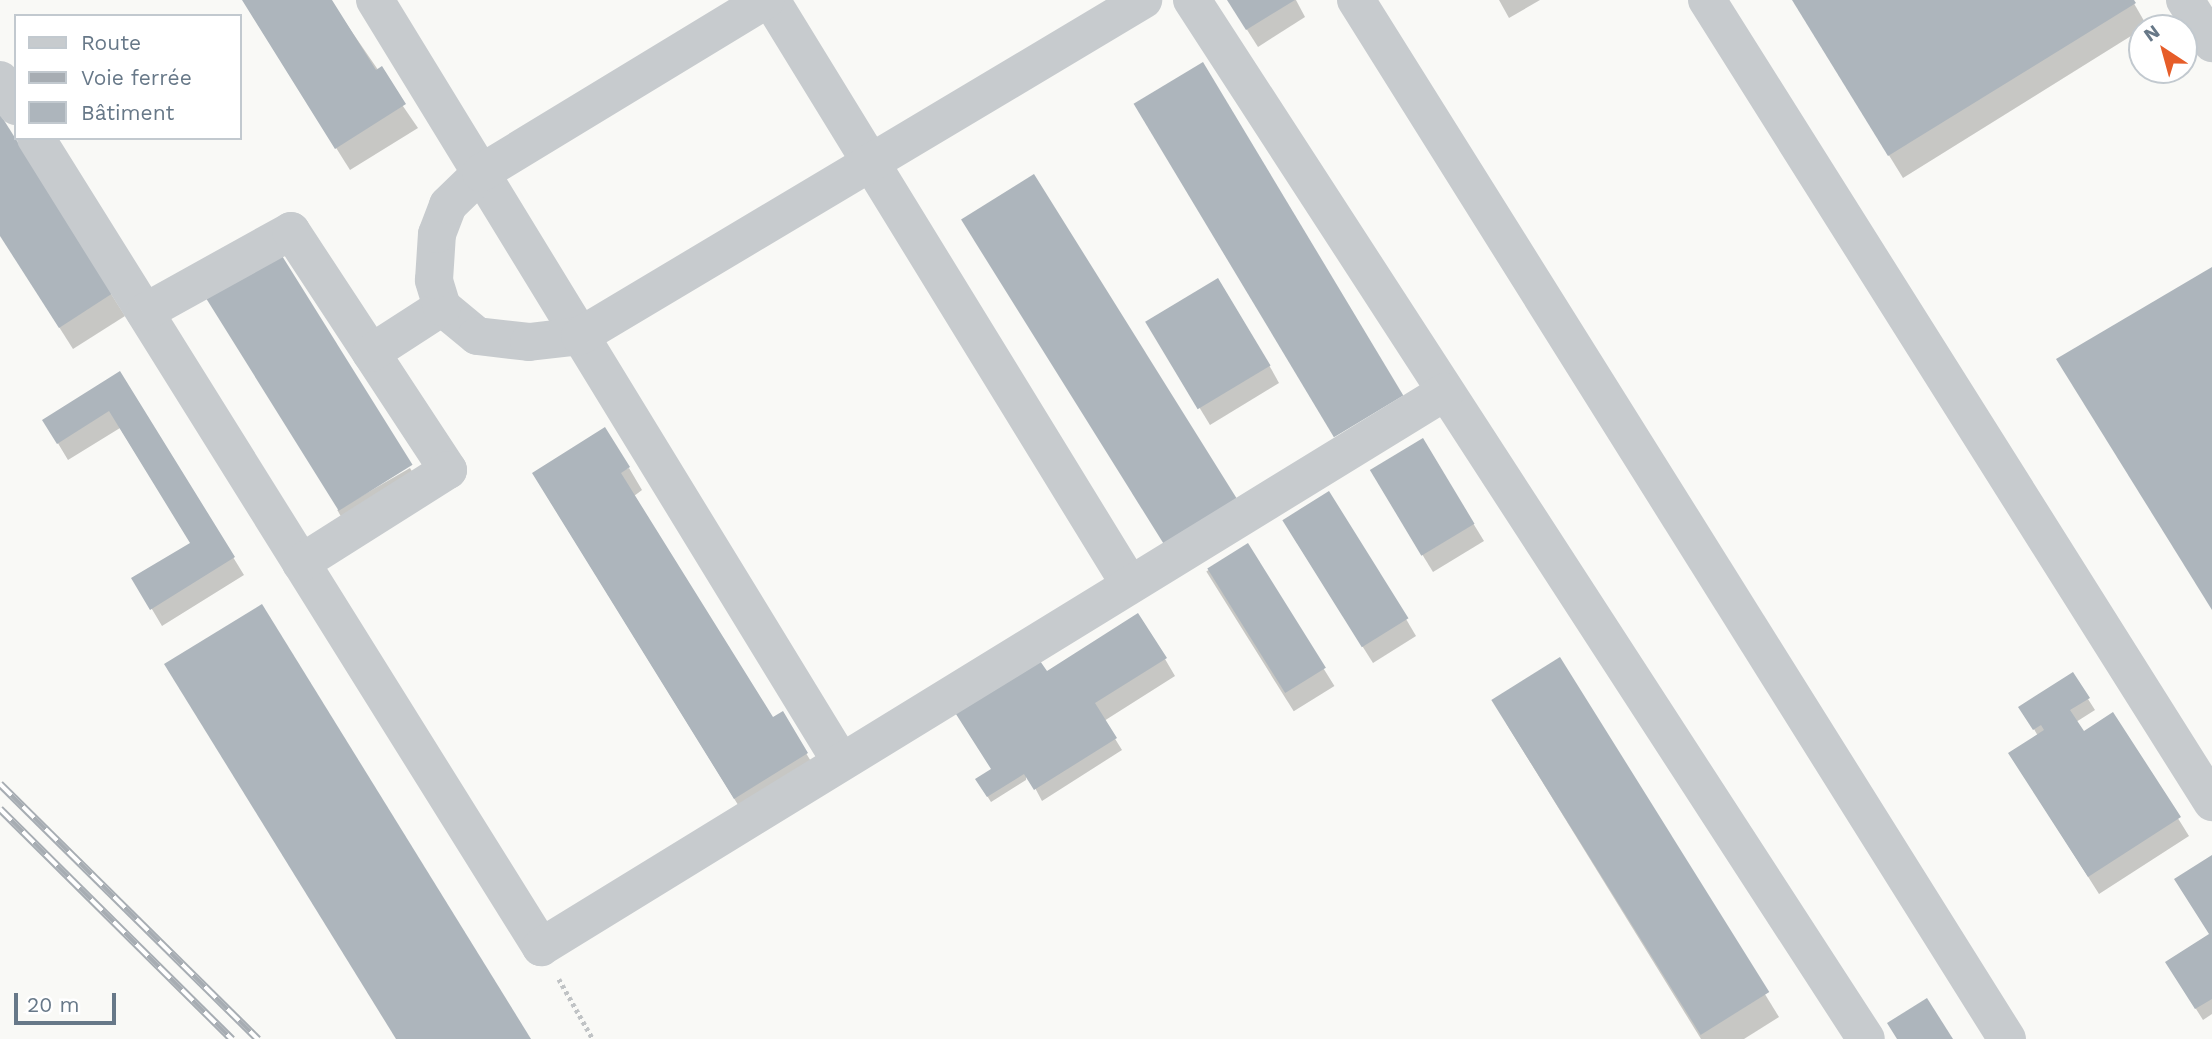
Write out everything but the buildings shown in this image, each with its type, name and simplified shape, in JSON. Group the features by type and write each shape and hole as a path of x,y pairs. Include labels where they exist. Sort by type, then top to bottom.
{"street":[{"path":"375,0 841,762"},
{"path":"765,0 481,173 448,205 437,234 434,280 442,307 477,336 529,342 580,336 1143,0"},
{"path":"771,0 867,164 1130,585"},
{"path":"1192,0 1866,1039"},
{"path":"1356,0 2007,1039"},
{"path":"1707,0 2210,793"},
{"path":"2186,0 2212,43"},
{"path":"0,80 14,103"},
{"path":"37,140 541,947 1445,392"},
{"path":"145,312 291,231 448,470 301,563"},
{"path":"371,353 442,307"}],"path":[{"path":"541,947 593,1039"}],"railway":[{"path":"0,784 258,1039"},
{"path":"0,809 232,1039"}]}
